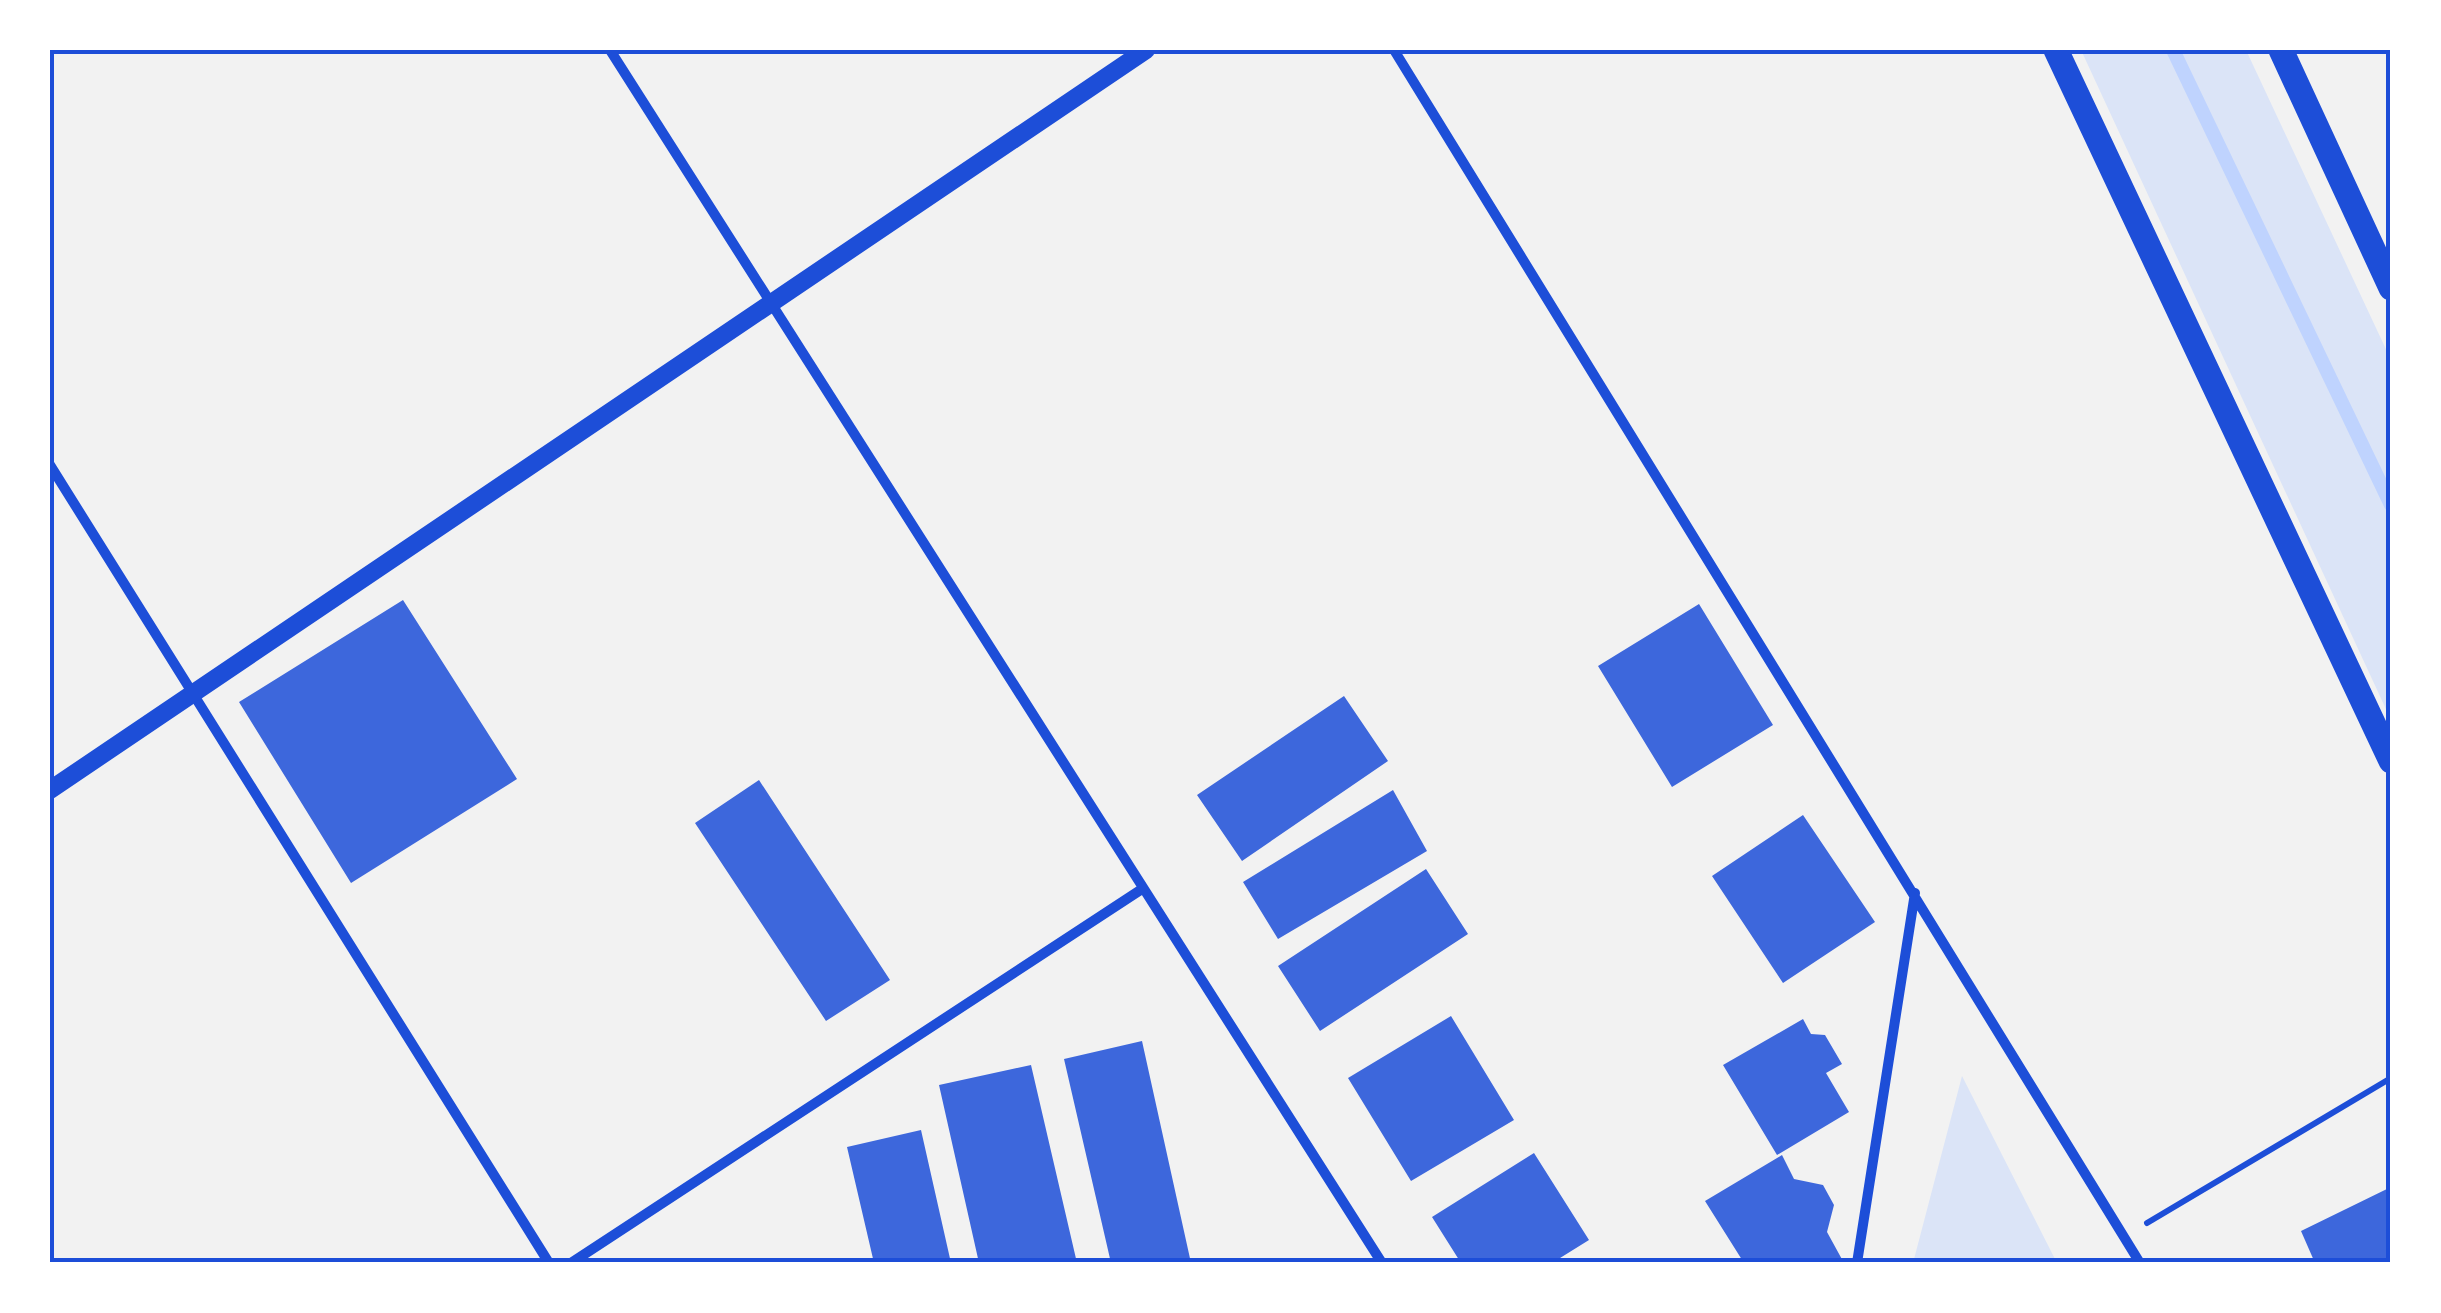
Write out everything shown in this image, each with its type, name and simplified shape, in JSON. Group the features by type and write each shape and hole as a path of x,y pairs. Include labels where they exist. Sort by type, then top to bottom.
{"main road":[{"path":"2056,50 2391,761"},
{"path":"2282,50 2391,288"}],"street":[{"path":"610,50 1382,1263"},
{"path":"50,790 1146,50"},
{"path":"1394,50 2140,1263"},
{"path":"50,466 550,1263"},
{"path":"572,1263 1142,889"},
{"path":"1857,1263 1915,892"}],"path":[{"path":"2124,1236 2391,1078"}],"shaded area":[{"path":"2081,50 2246,50 2391,360 2391,720"},
{"path":"1962,1076 2057,1263 1913,1263"}],"building":[{"path":"403,600 517,779 351,883 239,702"},
{"path":"1699,604 1773,725 1672,787 1598,666"},
{"path":"1344,696 1388,761 1242,861 1197,795"},
{"path":"759,780 890,980 826,1021 695,823"},
{"path":"1393,790 1427,851 1278,939 1243,882"},
{"path":"1803,815 1875,922 1783,983 1712,876"},
{"path":"1426,869 1468,934 1320,1031 1278,966"},
{"path":"1451,1016 1514,1120 1411,1181 1348,1078"},
{"path":"1803,1019 1811,1034 1825,1035 1842,1064 1826,1073 1849,1112 1777,1155 1723,1065"},
{"path":"1142,1041 1191,1263 1111,1263 1064,1059"},
{"path":"1031,1065 1077,1263 979,1263 939,1085"},
{"path":"921,1130 951,1263 874,1263 847,1147"},
{"path":"1534,1153 1589,1240 1552,1263 1461,1263 1432,1217"},
{"path":"1782,1155 1794,1179 1823,1185 1834,1205 1827,1232 1844,1263 1744,1263 1705,1201"},
{"path":"2391,1187 2391,1263 2315,1263 2301,1231"}],"waterway":[{"path":"2173,50 2391,505"}]}
